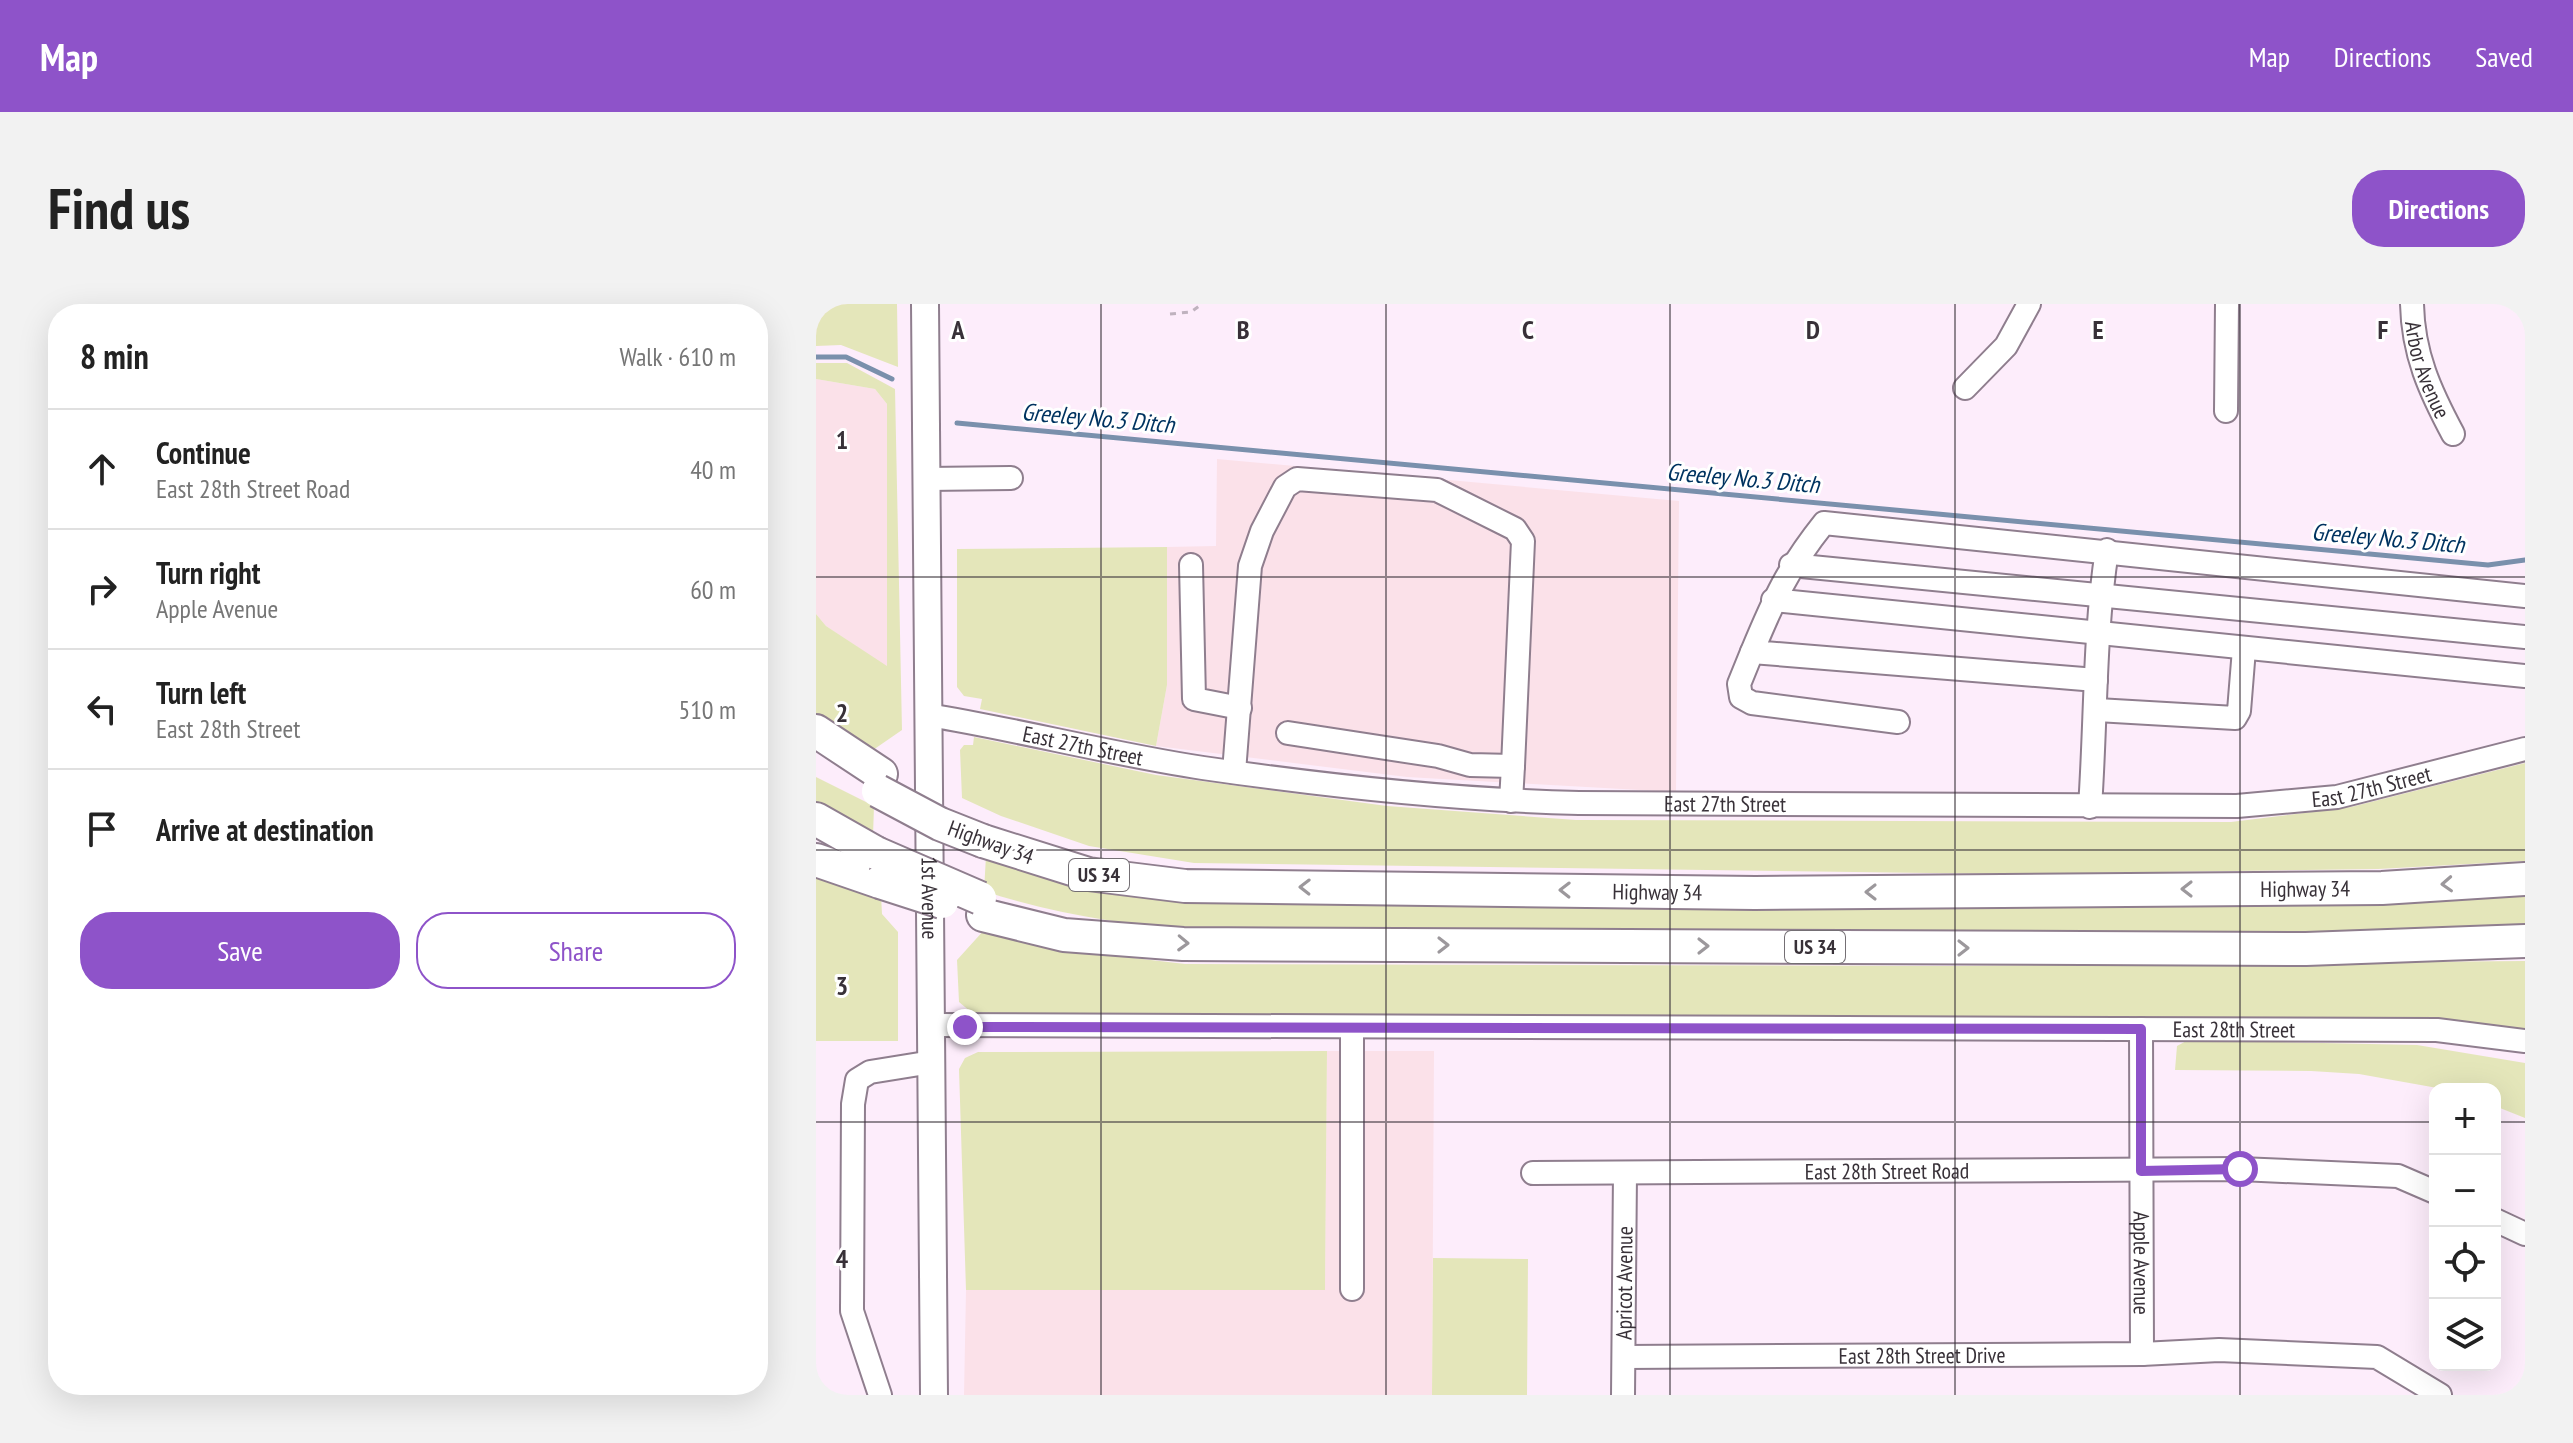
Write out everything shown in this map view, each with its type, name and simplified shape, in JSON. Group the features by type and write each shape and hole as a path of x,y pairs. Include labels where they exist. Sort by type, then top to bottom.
{"highway":[{"path":"816,731 880,783"},
{"path":"816,756 880,783"},
{"name":"Highway 34","path":"880,783 938,808 984,834 1147,875 1219,886 1770,893 2382,888 2525,879"},
{"path":"816,819 878,867"},
{"name":"US 34","path":"816,860 878,867 1064,935 1199,944 2275,949 2525,941"}],"main road":[{"name":"1st Avenue","path":"925,304 934,1395"}],"street":[{"path":"1965,388 2006,346 2029,304"},
{"path":"2226,411 2227,304"},
{"name":"Arbor Avenue","path":"2412,304 2413,338 2425,381 2453,434"},
{"path":"927,479 1011,478"},
{"path":"1234,772 1250,566 1262,531 1285,487 1297,479 1437,490 1515,529 1523,541 1511,801"},
{"path":"1898,722 1752,703 1741,697 1739,684 1773,600 1791,565 1824,523 2107,550 2525,596"},
{"path":"2090,807 2100,597 2107,550"},
{"path":"1191,565 1194,699 1240,708"},
{"path":"1791,565 2525,637"},
{"path":"1773,600 2525,676"},
{"path":"2097,710 2235,718 2239,711 2244,649"},
{"path":"1752,652 2096,680"},
{"name":"East 27th Street","path":"928,715 1234,772 1352,788 1511,801 2237,806 2337,797 2525,749"},
{"path":"1288,733 1438,756 1470,765 1513,766"},
{"name":"East 28th Street","path":"932,1025 1352,1029 2437,1030 2525,1041"},
{"path":"1352,1029 1352,1289"},
{"name":"Apple Avenue","path":"2141,1029 2142,1354"},
{"path":"880,1395 852,1311 853,1104 857,1080 870,1072 932,1062"},
{"name":"East 28th Street Road","path":"1533,1173 2240,1169 2398,1176 2429,1189"},
{"name":"Apricot Avenue","path":"1623,1395 1625,1173"},
{"path":"2501,1223 2525,1234"},
{"name":"East 28th Street Drive","path":"1624,1357 2142,1354 2219,1350 2377,1357 2440,1395"}],"path":[{"path":"1170,314 1191,312 1202,304"}],"shaded area":[{"path":"816,379 875,389 887,404 887,667 826,626 816,614"},
{"path":"1217,459 1679,501 1676,792 1407,777 1156,746 1167,685 1167,547 1216,546"},
{"path":"1327,1051 1434,1051 1432,1395 964,1395 966,1290 1325,1290"}],"green space":[{"path":"816,304 897,304 898,367 841,345 816,346"},
{"path":"816,363 847,363 895,389 902,730 873,750 816,714 816,614 826,626 887,666 887,404 875,389 816,379"},
{"path":"1167,547 1167,685 1156,746 980,709 982,699 964,696 957,687 957,549"},
{"path":"974,737 1156,775 1387,806 1576,820 2231,822 2351,807 2525,763 2525,861 2378,869 2007,874 1194,863 1089,846 1001,816 962,798 960,750 964,745 973,745"},
{"path":"816,777 874,806 873,836 816,804"},
{"path":"986,856 1033,873 2525,892 2525,926 2303,937 1204,934 1065,913 984,891"},
{"path":"816,875 881,895 882,914 898,932 898,1041 816,1041"},
{"path":"985,929 1065,950 1185,964 1948,966 2525,961 2525,1033 2455,1021 1054,1017 971,1012 959,1002 957,960"},
{"path":"2188,1040 2417,1045 2525,1063 2525,1118 2501,1108 2501,1083 2429,1083 2429,1086 2359,1074 2175,1070 2177,1046"},
{"path":"1327,1051 1325,1290 966,1290 959,1069 965,1058 978,1052"},
{"path":"1433,1258 1528,1259 1527,1395 1432,1395"}],"waterway":[{"name":"Greeley No.3 Ditch","path":"816,357 846,357 892,379"},
{"name":"Greeley No.3 Ditch","path":"957,423 2488,565 2525,560"}],"route":[{"path":"965,1027 2141,1029 2141,1171 2240,1169"}]}
